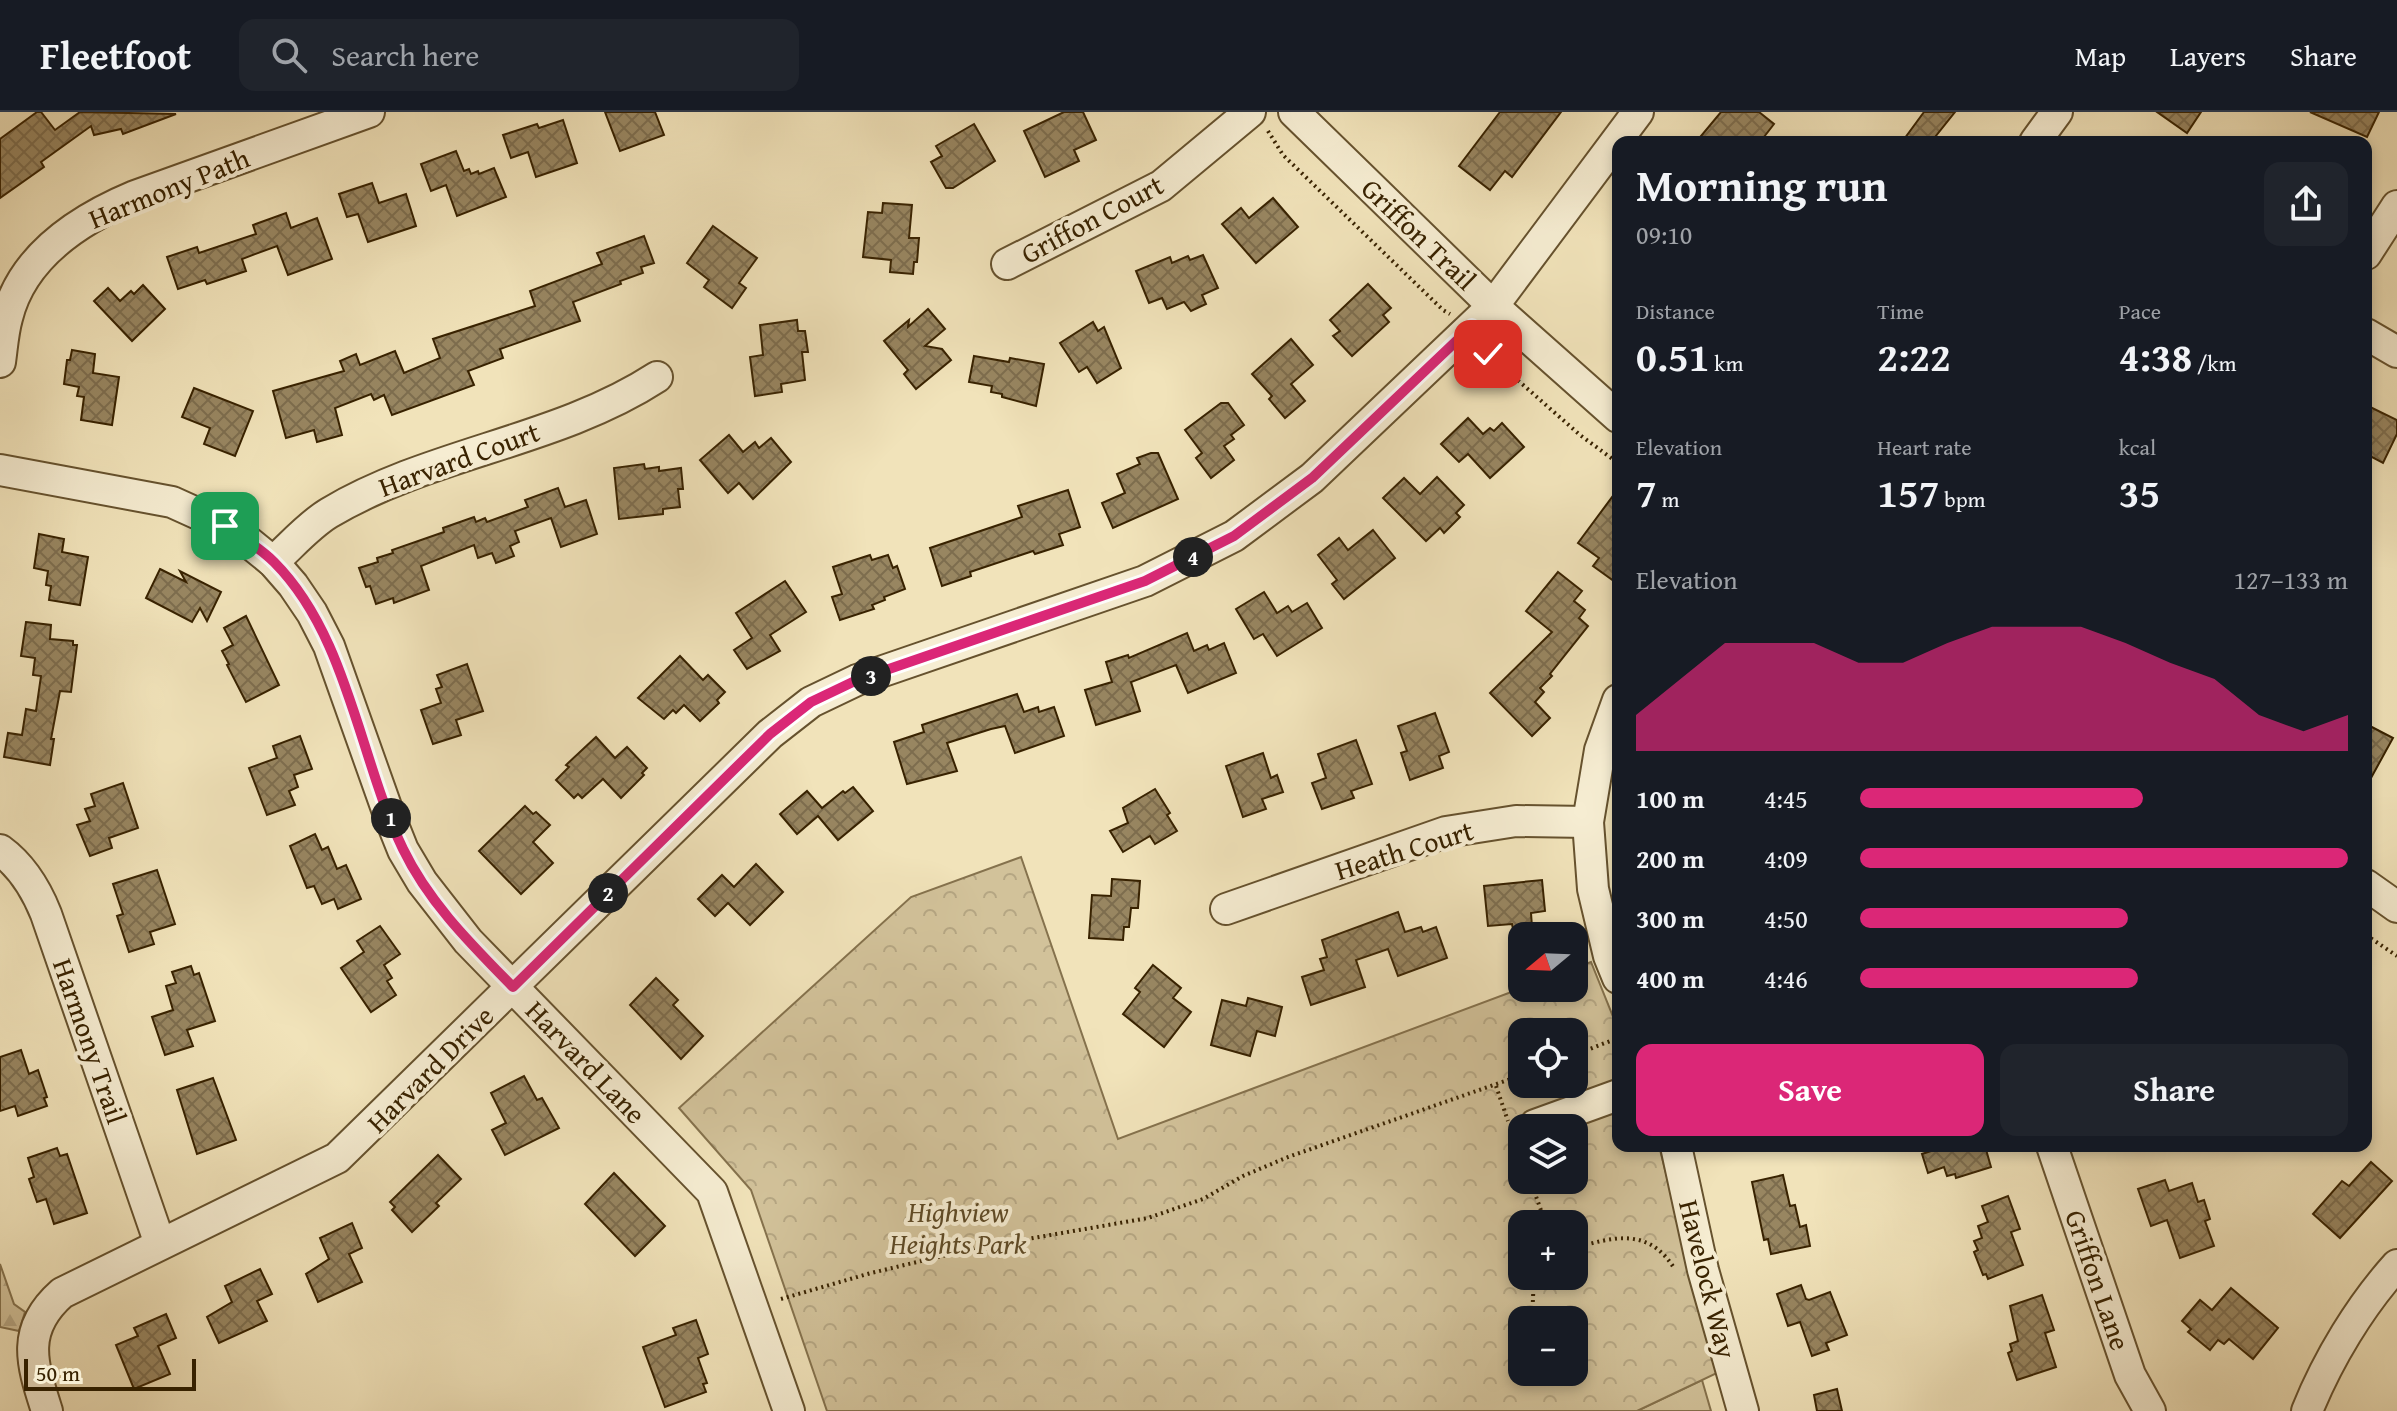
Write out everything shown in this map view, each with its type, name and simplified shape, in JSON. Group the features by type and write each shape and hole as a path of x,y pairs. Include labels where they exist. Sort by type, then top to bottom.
{"street":[{"name":"Harmony Path","path":"0,362 7,317 18,290 50,247 71,229 100,211 311,122 369,112"},
{"name":"Griffon Trail","path":"1294,112 1482,316 1612,413"},
{"name":"Harvard Drive","path":"1620,136 1638,112"},
{"path":"2039,136 2057,112"},
{"name":"Griffon Court","path":"1007,264 1161,186 1258,120"},
{"name":"Harvard Drive","path":"47,1411 36,1376 33,1337 44,1311 62,1293 337,1158 770,734 811,702 857,680 1145,581 1234,536 1312,478 1482,316 1612,146"},
{"path":"2372,245 2397,206"},
{"path":"2372,337 2397,352"},
{"name":"Harvard Court","path":"273,562 325,516 368,492 599,409 657,377"},
{"name":"Harvard Lane","path":"0,470 172,502 225,526 273,562 312,613 329,646 403,850 444,912 712,1192 789,1411"},
{"path":"1612,717 1600,750 1588,822 1593,889 1612,963"},
{"name":"Heath Court","path":"1226,909 1446,832 1516,821 1588,822"},
{"name":"Harmony Trail","path":"0,850 37,892 46,914 160,1244"},
{"path":"2372,889 2397,907"},
{"path":"1565,1114 1612,1097"},
{"name":"Havelock Way","path":"1677,1152 1703,1270 1743,1411"},
{"name":"Griffon Lane","path":"2054,1152 2130,1375 2150,1411"},
{"path":"2307,1411 2360,1313 2397,1265"}],"path":[{"path":"1258,120 1283,155 1443,310 1482,316 1488,354 1580,435 1612,459"},
{"path":"2372,939 2397,956"},
{"path":"1588,1050 1612,1040"},
{"path":"781,1299 976,1248 1148,1218 1203,1199 1243,1176 1288,1157 1508,1080"},
{"path":"1588,1244 1614,1238 1643,1240 1667,1257 1677,1276"}],"green space":[{"name":"Highview Heights Park","path":"1021,857 1118,1139 1508,993 1508,1002 1588,1002 1588,963 1591,962 1612,1014 1612,1152 1661,1152 1717,1373 1637,1411 827,1411 751,1190 679,1108 911,897"},
{"path":"0,1264 14,1304 25,1312 19,1331 0,1327"},
{"path":"1702,1380 1711,1411 1637,1411"}],"building":[{"path":"41,112 55,130 80,112 176,114 123,134 121,129 94,135 91,126 41,162 44,167 0,198 0,139"},
{"path":"605,112 655,112 664,135 620,151"},
{"path":"1064,112 1083,112 1096,140 1074,150 1079,161 1045,177 1024,131"},
{"path":"1500,112 1561,112 1512,177 1505,171 1490,190 1459,166"},
{"path":"1721,112 1759,112 1774,124 1765,136 1701,136"},
{"path":"1924,112 1955,112 1936,136 1906,136"},
{"path":"2157,112 2201,112 2187,133"},
{"path":"2310,112 2379,112 2365,136"},
{"path":"563,120 577,163 536,177 528,152 511,158 503,135 537,124 539,128"},
{"path":"974,124 995,161 953,188 946,188 931,162 942,156 936,146"},
{"path":"456,151 464,171 469,169 471,174 478,171 479,174 494,168 506,197 457,216 446,185 431,191 421,164"},
{"path":"372,183 379,203 406,194 416,226 368,242 358,214 347,217 339,194"},
{"path":"1273,198 1298,227 1256,263 1222,224 1241,208 1249,218"},
{"path":"883,203 912,205 909,238 919,238 913,274 890,272 891,260 863,257 868,212 882,213"},
{"path":"286,213 291,228 317,218 332,259 288,275 277,246 242,259 246,271 207,284 205,280 178,289 167,257 197,247 199,253 256,234 253,225"},
{"path":"713,226 757,258 739,283 746,288 732,308 704,287 709,280 687,263"},
{"path":"644,236 654,263 641,267 643,273 573,302 580,321 500,349 503,358 468,371 474,385 392,415 384,395 374,400 371,394 335,408 342,435 317,442 314,430 286,438 273,391 344,371 340,361 356,354 360,365 395,351 404,373 440,358 433,339 535,306 530,291 602,264 597,253"},
{"path":"1203,255 1218,288 1202,295 1206,304 1191,311 1184,302 1167,309 1162,298 1149,303 1136,271 1170,257 1172,263 1188,256 1190,260"},
{"path":"1368,284 1391,308 1383,315 1389,322 1352,356 1333,336 1340,331 1330,320"},
{"path":"143,285 165,309 132,341 94,301 108,288 120,301"},
{"path":"928,309 945,329 925,346 942,349 951,360 916,389 904,374 908,370 884,341 909,320 908,327"},
{"path":"797,320 798,331 805,331 808,352 802,352 805,380 781,384 782,392 755,396 750,357 763,355 760,325"},
{"path":"1093,322 1098,331 1104,327 1121,368 1097,383 1087,367 1079,372 1060,343"},
{"path":"1291,339 1313,365 1291,384 1305,401 1285,418 1269,399 1272,396 1252,374"},
{"path":"72,350 95,354 93,373 119,377 112,425 81,420 84,397 77,396 79,387 64,384 67,360 70,360"},
{"path":"974,356 1044,364 1036,406 991,392 992,386 969,382"},
{"path":"194,388 253,411 235,456 204,444 210,428 182,417"},
{"path":"1221,403 1228,403 1244,425 1231,435 1234,439 1224,446 1234,460 1211,478 1196,458 1202,453 1185,430"},
{"path":"2372,408 2397,420 2397,434 2383,463 2372,457"},
{"path":"1468,418 1483,434 1490,428 1494,431 1502,423 1524,447 1490,478 1468,454 1459,462 1441,444"},
{"path":"729,435 743,452 755,442 759,448 771,438 791,462 753,499 739,483 728,493 700,460"},
{"path":"1158,453 1178,499 1113,528 1102,503 1125,493 1117,474 1140,464 1137,458"},
{"path":"644,464 645,469 659,467 659,471 681,468 683,489 678,489 680,507 663,509 663,514 619,519 614,468"},
{"path":"1437,477 1464,505 1456,513 1460,517 1444,533 1440,528 1426,541 1383,498 1404,478 1420,494"},
{"path":"558,488 565,507 586,500 597,534 561,547 551,518 515,531 519,542 510,546 514,556 496,563 492,553 478,558 474,545 421,566 429,590 394,603 393,598 376,604 370,586 366,587 359,568 378,562 377,558 393,553 392,550 444,532 443,528 474,517 476,522 485,518 487,522 528,507 525,500"},
{"path":"1068,490 1080,527 1059,534 1063,545 1035,554 1033,551 970,572 971,576 942,586 930,548 1022,517 1018,506"},
{"path":"1612,497 1612,580 1593,566 1599,558 1578,543"},
{"path":"1373,530 1395,558 1344,599 1332,584 1337,580 1318,555 1339,538 1348,550"},
{"path":"39,534 64,539 62,552 88,557 80,605 49,600 51,586 46,585 48,571 34,568"},
{"path":"870,555 872,560 888,555 893,568 897,566 905,589 884,597 885,600 872,605 874,609 840,620 832,597 842,594 833,567"},
{"path":"160,569 186,582 180,571 221,592 207,621 200,608 192,622 146,598"},
{"path":"1558,572 1582,591 1574,601 1585,610 1579,618 1588,626 1540,688 1544,692 1535,702 1550,718 1532,736 1490,693 1552,632 1526,611"},
{"path":"785,581 806,612 770,635 780,651 747,669 734,650 752,638 736,613"},
{"path":"1264,592 1277,613 1288,606 1292,612 1307,603 1322,628 1277,656 1263,634 1254,639 1236,609"},
{"path":"246,616 279,685 246,702 222,651 233,645 224,628"},
{"path":"26,622 51,625 50,639 73,641 73,645 77,645 71,692 60,691 51,739 54,739 50,765 4,757 8,733 22,735 26,709 36,711 41,676 33,675 35,658 21,656"},
{"path":"1187,633 1194,651 1207,645 1209,650 1224,643 1236,673 1188,693 1176,665 1131,682 1140,711 1096,725 1085,690 1112,682 1106,662 1128,655 1129,658"},
{"path":"680,656 703,680 708,675 725,692 717,700 719,703 700,721 684,705 664,719 638,698"},
{"path":"467,664 483,711 456,720 461,735 433,744 421,710 441,703 436,689 442,687 437,675"},
{"path":"1017,694 1024,712 1038,707 1039,712 1054,707 1064,736 1015,753 1005,726 991,729 947,743 957,771 907,784 894,742 924,732 922,725"},
{"path":"1435,713 1449,752 1439,756 1443,768 1410,780 1401,753 1407,751 1398,726"},
{"path":"2372,727 2393,738 2372,776"},
{"path":"300,736 312,769 294,775 298,787 289,791 295,805 267,815 249,768 277,758 273,746"},
{"path":"596,737 615,758 627,747 647,768 621,798 603,779 582,798 578,794 574,798 556,780 569,767 566,765"},
{"path":"1356,740 1372,784 1351,791 1354,798 1322,809 1312,783 1326,778 1318,754"},
{"path":"1263,753 1271,778 1277,775 1283,792 1262,799 1266,809 1243,817 1226,766"},
{"path":"123,783 138,828 109,838 112,848 90,856 77,825 90,821 85,809 95,806 91,794"},
{"path":"853,787 873,811 838,840 818,816 797,834 780,814 807,791 822,808"},
{"path":"1155,789 1177,831 1155,844 1150,836 1123,852 1110,831 1128,823 1123,808"},
{"path":"525,806 550,825 533,842 553,863 521,894 479,851"},
{"path":"315,834 322,850 328,847 337,869 346,865 361,899 338,909 334,899 322,904 314,886 307,888 290,846"},
{"path":"756,864 783,892 750,925 728,903 715,916 698,899 722,875 734,887"},
{"path":"157,870 175,924 150,932 154,944 129,952 117,916 123,914 113,884"},
{"path":"1112,879 1140,881 1138,908 1131,908 1129,927 1124,927 1123,940 1089,938 1092,895 1111,896"},
{"path":"1542,880 1545,911 1531,913 1532,922 1488,926 1484,886"},
{"path":"1398,912 1405,932 1421,927 1423,932 1436,927 1447,958 1398,976 1388,949 1356,960 1365,987 1311,1005 1302,977 1324,970 1320,959 1327,957 1322,940"},
{"path":"380,926 400,954 384,965 392,978 387,981 396,995 371,1012 341,968 364,952 357,941"},
{"path":"1153,965 1181,988 1173,998 1191,1012 1164,1047 1123,1014 1140,992 1135,988"},
{"path":"191,966 194,975 199,973 215,1021 187,1030 193,1046 165,1055 152,1017 173,1010 166,986 176,983 172,972"},
{"path":"656,978 678,1000 673,1005 703,1036 681,1059 630,1005"},
{"path":"1248,998 1282,1007 1275,1036 1257,1031 1250,1056 1211,1045 1222,1000 1246,1006"},
{"path":"21,1050 29,1074 38,1070 47,1106 18,1116 15,1106 0,1111 0,1057"},
{"path":"524,1076 537,1100 542,1098 559,1128 505,1155 492,1130 506,1123 491,1093"},
{"path":"213,1078 236,1140 197,1154 177,1090"},
{"path":"57,1148 60,1156 67,1154 87,1213 54,1224 46,1199 37,1202 29,1179 34,1177 28,1158"},
{"path":"1987,1152 1991,1167 1956,1178 1955,1174 1947,1176 1944,1167 1928,1173 1922,1154"},
{"path":"438,1155 461,1179 412,1232 392,1210 395,1207 390,1202"},
{"path":"2371,1162 2392,1181 2340,1238 2313,1214 2342,1181 2349,1186"},
{"path":"614,1173 665,1226 635,1256 585,1204"},
{"path":"1783,1175 1790,1206 1795,1205 1800,1227 1806,1225 1810,1246 1771,1254 1768,1239 1764,1240 1752,1182"},
{"path":"2165,1180 2169,1191 2192,1183 2198,1202 2204,1200 2210,1219 2205,1221 2214,1246 2180,1258 2167,1220 2151,1226 2138,1189"},
{"path":"2008,1196 2020,1229 2011,1232 2023,1265 1988,1279 1986,1274 1983,1275 1974,1252 1978,1250 1974,1241 1982,1238 1978,1226 1988,1222 1982,1206"},
{"path":"352,1223 362,1248 349,1254 362,1282 318,1302 306,1274 329,1259 320,1238"},
{"path":"260,1269 272,1294 257,1301 267,1321 219,1343 207,1317 232,1302 225,1286"},
{"path":"1801,1285 1809,1300 1830,1292 1847,1335 1826,1343 1829,1350 1812,1356 1800,1322 1788,1326 1777,1294"},
{"path":"2231,1288 2278,1328 2253,1359 2229,1339 2224,1344 2218,1340 2210,1350 2188,1332 2191,1329 2182,1321 2200,1300 2212,1310"},
{"path":"2042,1295 2054,1330 2045,1333 2056,1367 2017,1380 2008,1353 2012,1351 2010,1344 2018,1341 2010,1306"},
{"path":"166,1314 176,1338 158,1346 170,1374 134,1389 116,1345 138,1336 134,1328"},
{"path":"696,1320 708,1354 698,1358 707,1383 703,1384 706,1392 665,1407 643,1347 676,1335 673,1328"},
{"path":"1837,1389 1842,1411 1817,1411 1814,1395"}],"route":[{"path":"225,526 273,562 312,613 329,646 403,850 444,912 513,987 770,734 811,702 857,680 1145,581 1234,536 1312,478 1472,326 1488,354"}]}
